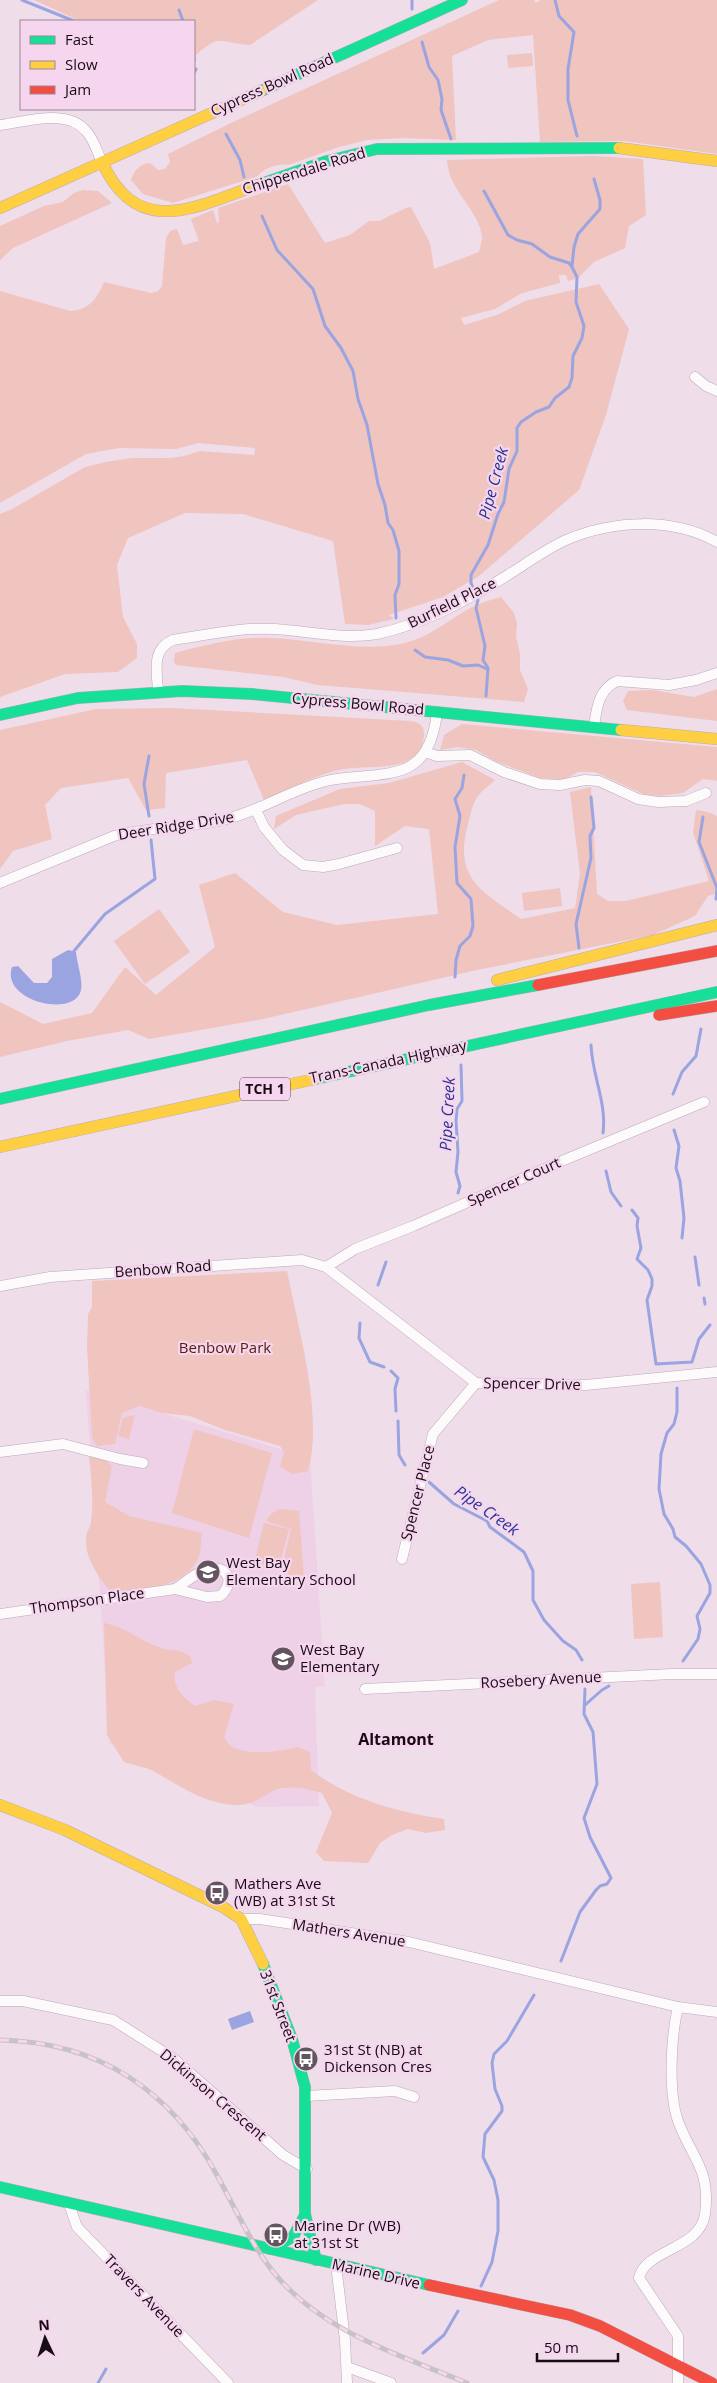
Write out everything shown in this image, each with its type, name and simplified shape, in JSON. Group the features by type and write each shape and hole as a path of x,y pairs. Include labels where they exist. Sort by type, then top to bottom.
{"main road":[{"name":"Cypress Bowl Road","path":"0,208 462,0"},
{"name":"Chippendale Road","path":"102,162 108,179 127,199 149,210 168,213 182,211 327,161 377,149 483,150 610,147 717,161"},
{"name":"Cypress Bowl Road","path":"0,715 78,698 158,691 252,694 717,739"},
{"path":"321,1028 475,985 717,925"},
{"path":"0,1100 321,1028 527,985 717,952"},
{"name":"Trans-Canada Highway","path":"0,1147 717,992"},
{"path":"530,1032 717,1006"},
{"path":"0,1806 65,1830 136,1863 223,1907 241,1919"},
{"name":"31st Street","path":"241,1919 255,1945 292,2039 306,2096 306,2214 316,2260"},
{"name":"Marine Drive","path":"0,2186 69,2204 336,2265 570,2315 600,2326 712,2383"},
{"path":"270,2250 290,2240 299,2232 306,2214"}],"street":[{"name":"Chippendale Road","path":"0,125 46,119 72,121 86,131 102,162"},
{"path":"695,377 706,386 717,391"},
{"name":"Burfield Place","path":"158,691 157,670 159,650 173,640 252,629 360,636 404,627 453,606 564,541 592,532 626,526 658,524 686,529 717,542"},
{"path":"594,726 601,695 610,684 617,681 668,685 696,680 717,673"},
{"name":"Deer Ridge Drive","path":"0,883 114,836 149,829 210,823 256,810 308,786 328,780 405,769 418,760 425,752 435,727 437,712"},
{"path":"425,752 438,756 470,755 504,772 540,784 560,785 585,780 599,781 638,799 658,802 686,801 706,793"},
{"path":"256,810 264,827 278,844 303,865 323,867 397,848"},
{"name":"Spencer Court","path":"326,1267 354,1249 414,1226 569,1158 704,1102"},
{"name":"Benbow Road","path":"0,1286 50,1277 271,1261 302,1260 326,1267"},
{"name":"Spencer Drive","path":"326,1267 476,1383 586,1385 717,1372"},
{"name":"Spencer Place","path":"402,1559 433,1434 476,1383"},
{"path":"0,1452 63,1444 142,1463"},
{"name":"Thompson Place","path":"0,1614 174,1589 214,1597 226,1592 230,1582 225,1573 219,1569 210,1569 174,1589"},
{"name":"Rosebery Avenue","path":"366,1689 672,1674 717,1674"},
{"name":"Mathers Avenue","path":"241,1919 260,1919 409,1942 678,2007 717,2012"},
{"name":"Dickinson Crescent","path":"0,2001 23,2001 113,2020 173,2058 283,2155 307,2169"},
{"path":"678,2007 672,2051 674,2099 678,2120 704,2175 704,2216 700,2228 692,2237 645,2266 638,2278 678,2336 678,2383"},
{"path":"306,2096 395,2091 414,2097"},
{"name":"Travers Avenue","path":"69,2204 77,2227 228,2383"},
{"path":"336,2265 347,2383"},
{"path":"347,2367 391,2383"}],"shaded area":[{"name":"West Bay Elementary School","path":"86,1390 310,1458 325,1686 315,1687 319,1806 257,1807 110,1744"}],"green space":[{"path":"34,0 318,0 250,45 216,42 210,44 195,56 195,20 78,20"},
{"path":"499,0 534,0 536,3 540,0 717,0 717,154 624,141 540,142 533,35 488,40 452,56 456,140 402,138 367,140 339,147 288,165 272,167 258,176 173,203 143,194 131,180 140,166 150,163 158,170 165,169 170,162 168,154 233,122"},
{"path":"532,53 533,66 508,68 507,55"},
{"path":"594,156 643,159 646,215 629,226 625,248 594,262 578,278 568,281 566,275 559,275 560,283 522,293 495,309 461,318 464,325 497,315 525,301 599,284 629,329 606,415 579,490 479,576 443,597 389,615 394,619 368,625 345,624 333,541 243,514 185,513 128,538 117,565 123,617 137,644 137,658 118,672 65,674 0,697 0,514 85,467 132,458 170,458 200,451 254,455 255,448 198,443 176,449 119,448 86,454 0,503 0,291 70,311 87,306 92,302 104,282 151,293 158,291 162,286 166,238 170,231 177,229 183,245 199,241 191,219 213,210 217,223 219,222 218,208 288,184 325,243 350,235 369,221 379,221 411,207 430,243 434,269 479,252 482,239 480,227 453,181 447,160"},
{"path":"83,190 98,191 112,203 13,248 0,260 0,226 44,206 63,202 74,193"},
{"path":"501,597 514,613 517,623 516,636 520,654 520,670 528,689 524,702 318,685 283,677 176,665 174,662 175,653 247,638 289,639 372,647 405,643 425,636 479,604"},
{"path":"717,689 717,721 627,710 623,701 628,691 652,690 694,697"},
{"path":"172,708 411,721 420,724 424,733 421,747 415,756 404,762 330,772 264,800 247,760 166,773 165,808 146,810 128,778 61,788 45,805 52,839 13,851 0,869 0,730 96,709"},
{"path":"462,724 717,747 717,781 703,779 683,793 659,796 643,794 595,772 578,772 563,780 540,778 497,762 476,750 458,747 440,750 444,735"},
{"path":"462,762 495,780 479,795 472,808 464,843 464,858 468,871 474,882 483,891 521,919 575,908 580,874 570,792 591,787 597,894 608,901 626,901 709,881 693,832 696,810 717,816 717,893 708,896 695,916 653,935 477,970 263,1019 149,1039 128,1030 67,1041 0,1057 0,1002 43,1024 92,1013 125,967 156,995 215,947 199,885 235,873 283,912 337,925 438,914 429,829 405,826 375,846 375,811 360,804 344,804 296,815 274,829 276,816 340,789 389,783"},
{"path":"560,888 562,906 524,911 522,893"},
{"path":"159,909 190,952 145,984 114,941"},
{"name":"Benbow Park","path":"287,1271 308,1371 311,1398 312,1449 308,1471 293,1474 280,1467 284,1452 280,1446 225,1430 190,1416 162,1413 139,1406 122,1413 115,1444 97,1446 92,1438 87,1347 88,1314 92,1307 92,1281"},
{"path":"135,1415 129,1439 118,1436 123,1418"},
{"path":"194,1429 272,1453 249,1538 172,1513"},
{"path":"89,1455 100,1456 112,1466 105,1502 129,1516 202,1533 200,1553 194,1565 186,1574 163,1585 151,1588 112,1593 107,1587 93,1566 87,1549 86,1541 91,1523 92,1506"},
{"path":"279,1509 299,1511 304,1579 281,1573 291,1529 266,1521 271,1514"},
{"path":"264,1523 289,1529 278,1569 254,1562"},
{"path":"660,1582 663,1637 634,1639 631,1584"},
{"path":"104,1623 119,1628 153,1645 179,1651 191,1657 192,1663 175,1672 175,1683 183,1696 195,1706 214,1700 234,1704 224,1737 231,1746 254,1752 273,1752 297,1747 310,1752 311,1770 341,1789 391,1808 444,1819 445,1830 426,1833 408,1829 392,1835 380,1843 368,1863 324,1861 316,1852 332,1813 322,1793 304,1789 284,1788 273,1791 255,1801 234,1805 211,1801 150,1770 124,1762 107,1735"}],"water":[{"path":"68,950 76,952 81,976 81,990 76,999 66,1003 40,1002 27,997 17,989 11,979 12,967 18,966 34,983 47,983 52,977 52,959"},
{"path":"250,2011 254,2022 232,2030 228,2019"}],"waterway":[{"path":"22,0 72,20"},
{"path":"412,0 412,9"},
{"path":"555,0 559,16 574,32 568,69 568,100 577,136"},
{"path":"179,10 183,20"},
{"path":"422,42 429,67 438,80 442,99 441,110 451,139"},
{"path":"226,134 240,160 244,177"},
{"path":"572,266 574,247 578,234 600,209 600,200 594,179"},
{"name":"Pipe Creek","path":"484,191 508,235 517,240 532,244 550,257 569,263 572,267 577,277 576,302 584,326 582,338 573,356 572,378 569,387 555,398 549,407 536,412 521,422 517,428 517,451 509,469 504,502 488,545 471,575 471,583 478,600 476,608 485,646 483,660 488,668 486,696"},
{"name":"Pipe Creek","path":"262,216 277,250 313,289 325,326 341,348 353,371 358,399 367,425 378,484 385,505 388,523 393,530 399,551 399,584 395,595 396,618"},
{"name":"Pipe Creek","path":"415,650 425,657 448,660 463,666 478,665 487,669"},
{"path":"149,756 144,784 149,816"},
{"name":"Pipe Creek","path":"455,977 456,960 460,946 470,936 473,926 471,899 457,883 455,847 460,816 455,799 462,788 464,775"},
{"path":"579,948 576,924 591,858 590,836 594,828 591,797"},
{"name":"Pipe Creek","path":"703,817 699,842 717,888 716,899"},
{"path":"74,951 105,914 155,879 151,840"},
{"name":"Pipe Creek","path":"673,1094 682,1072 696,1056 701,1029"},
{"path":"591,1045 603,1111 603,1133"},
{"name":"Pipe Creek","path":"458,1193 460,1186 456,1172 458,1152 456,1121 457,1109 462,1101 461,1065"},
{"name":"Pipe Creek","path":"674,1130 679,1146 676,1168 680,1181 684,1218 682,1238"},
{"path":"606,1171 611,1192 621,1206"},
{"path":"632,1210 638,1218 637,1226 641,1248 637,1259 648,1270 652,1279 652,1286 647,1300 656,1364 692,1362 699,1339 710,1325"},
{"name":"Pipe Creek","path":"695,1257 699,1285"},
{"name":"Pipe Creek","path":"378,1285 386,1262"},
{"name":"Pipe Creek","path":"704,1298 705,1304"},
{"name":"Pipe Creek","path":"360,1323 359,1338 370,1362 384,1367"},
{"name":"Pipe Creek","path":"391,1371 398,1378 395,1389 396,1411"},
{"name":"Pipe Creek","path":"677,1388 677,1412 674,1424 667,1433 661,1454 659,1489 664,1514 673,1529 675,1537 686,1546 701,1564 710,1585 710,1593 697,1616 700,1629 698,1639 683,1661"},
{"name":"Pipe Creek","path":"398,1421 399,1455 405,1465"},
{"name":"Pipe Creek","path":"429,1482 454,1504 487,1521 490,1527 524,1552 533,1571 533,1600 544,1620 563,1641 576,1650 582,1660"},
{"name":"Pipe Creek","path":"585,1705 609,1686"},
{"name":"Pipe Creek","path":"561,1961 580,1912 596,1890 600,1886 607,1884 611,1878 590,1837 584,1818 597,1784 593,1732 584,1714 585,1689"},
{"name":"Pipe Creek","path":"481,2286 492,2262 498,2231 498,2200 494,2180 483,2157 485,2134 502,2111 502,2106 495,2089 492,2063 494,2054 507,2041 534,1995"},
{"name":"Pipe Creek","path":"423,2353 444,2335 458,2311"},
{"path":"98,2383 106,2369"}],"railway":[{"path":"0,2040 36,2043 69,2050 100,2062 129,2077 155,2096 178,2120 199,2147 218,2177 259,2252 279,2279 291,2291 310,2307 352,2334 467,2383"}],"traffic: fast":[{"path":"261,91 462,0"},
{"path":"258,185 327,161 377,149 619,148"},
{"path":"0,715 78,698 182,691 252,694 621,730"},
{"path":"0,1099 429,1005 538,985"},
{"path":"315,1079 717,992"},
{"path":"263,1964 292,2039 305,2087 305,2214 316,2260"},
{"path":"0,2187 429,2285"},
{"path":"270,2249 293,2237 305,2215"}],"traffic: slow":[{"path":"0,208 261,91"},
{"path":"619,148 717,161"},
{"path":"102,162 117,187 133,202 151,210 171,211 191,208 258,185"},
{"path":"621,730 717,739"},
{"path":"497,980 717,925"},
{"path":"0,1147 315,1079"},
{"path":"0,1805 65,1830 223,1907 241,1919 263,1964"}],"traffic: jam":[{"path":"538,985 717,951"},
{"path":"659,1015 717,1006"},
{"path":"429,2285 570,2315 600,2326 712,2383"}],"place":[{"name":"West Bay Elementary School","path":"208,1572"},
{"name":"West Bay Elementary","path":"283,1659"},
{"name":"Mathers Ave (WB) at 31st St","path":"217,1893"},
{"name":"31st St (NB) at Dickenson Cres","path":"306,2059"},
{"name":"Marine Dr (WB) at 31st St","path":"276,2235"}],"district":[{"name":"Altamont","path":"396,1739"}]}
